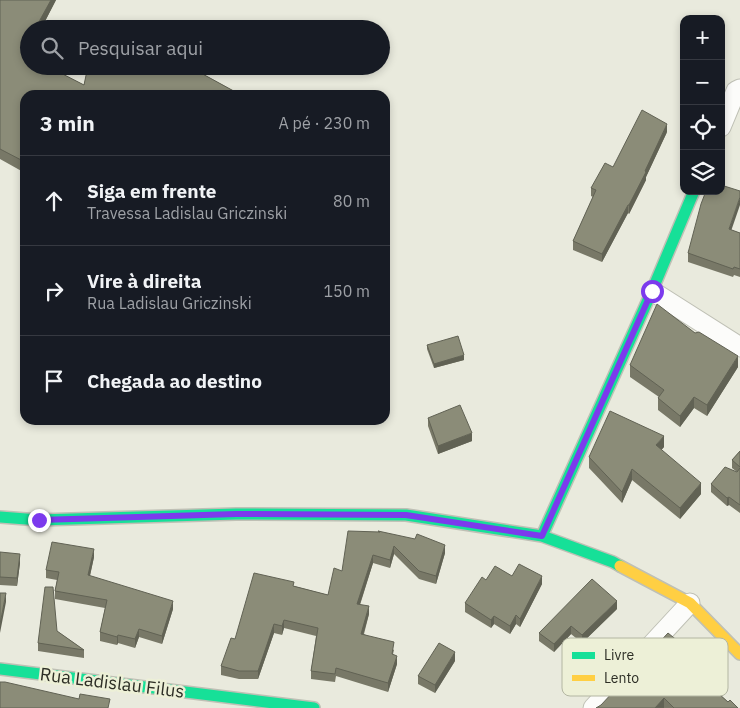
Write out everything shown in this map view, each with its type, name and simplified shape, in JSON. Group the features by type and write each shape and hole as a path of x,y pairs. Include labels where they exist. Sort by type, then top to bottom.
{"main road":[{"path":"542,536 652,291 692,195"},
{"path":"0,517 39,520 236,514 406,515 542,536 613,562 690,603 724,638"},
{"path":"728,642 740,654"},
{"name":"Rua Ladislau Filus","path":"0,668 283,706 314,708"}],"street":[{"path":"725,117 736,91 740,89"},
{"path":"652,291 740,347"},
{"path":"658,638 690,603"},
{"path":"593,708 604,696"}],"building":[{"path":"0,0 51,0 40,20 20,20 20,75 65,75 84,85 86,75 204,75 232,90 20,90 20,159 0,149"},
{"path":"642,110 667,124 646,172 602,254 573,241 596,190 591,188 605,163 613,167"},
{"path":"725,186 740,191 740,197 729,229 740,233 740,269 734,267 733,269 688,253 704,195 725,195"},
{"path":"657,304 695,333 699,332 738,356 707,405 694,397 680,416 658,398 664,390 630,365"},
{"path":"458,336 464,355 434,364 427,345"},
{"path":"460,405 472,433 438,446 428,418"},
{"path":"610,411 664,436 656,445 701,483 680,508 632,469 622,492 589,457"},
{"path":"740,451 740,467 732,460"},
{"path":"725,467 737,472 740,468 740,505 729,497 727,498 711,484"},
{"path":"348,531 380,532 378,531 415,539 417,534 445,545 436,576 419,571 394,546 390,560 373,555 357,604 369,606 361,634 394,642 392,654 397,656 388,683 336,668 335,674 311,671 318,628 284,620 282,626 274,624 258,671 239,671 221,666 231,638 235,639 254,573 294,582 293,586 328,595 334,568 342,571"},
{"path":"52,542 94,549 88,575 173,601 162,636 139,629 135,639 118,635 117,637 100,632 107,600 55,591 59,572 46,570"},
{"path":"0,552 20,554 17,578 0,577"},
{"path":"519,564 542,576 520,619 516,615 510,626 494,616 491,620 465,603 482,577 486,580 495,566 512,576"},
{"path":"592,579 617,601 582,635 571,626 554,644 539,633"},
{"path":"45,587 53,587 57,631 84,650 38,643"},
{"path":"0,593 6,593 0,624"},
{"path":"668,633 674,638 663,638"},
{"path":"439,643 455,652 435,685 418,676"},
{"path":"0,682 79,699 80,694 110,699 108,708 0,708"},
{"path":"609,696 721,696 728,702 730,700 738,708 674,708 664,698 655,708 596,708"}],"traffic: fast":[{"path":"542,536 652,291 692,195"},
{"path":"0,517 39,520 236,514 406,515 542,536 620,566"},
{"path":"0,669 314,708"}],"traffic: slow":[{"path":"620,566 690,603 724,638"},
{"path":"728,642 740,654"}],"route":[{"path":"39,520 236,514 406,515 542,536 652,291"}]}
